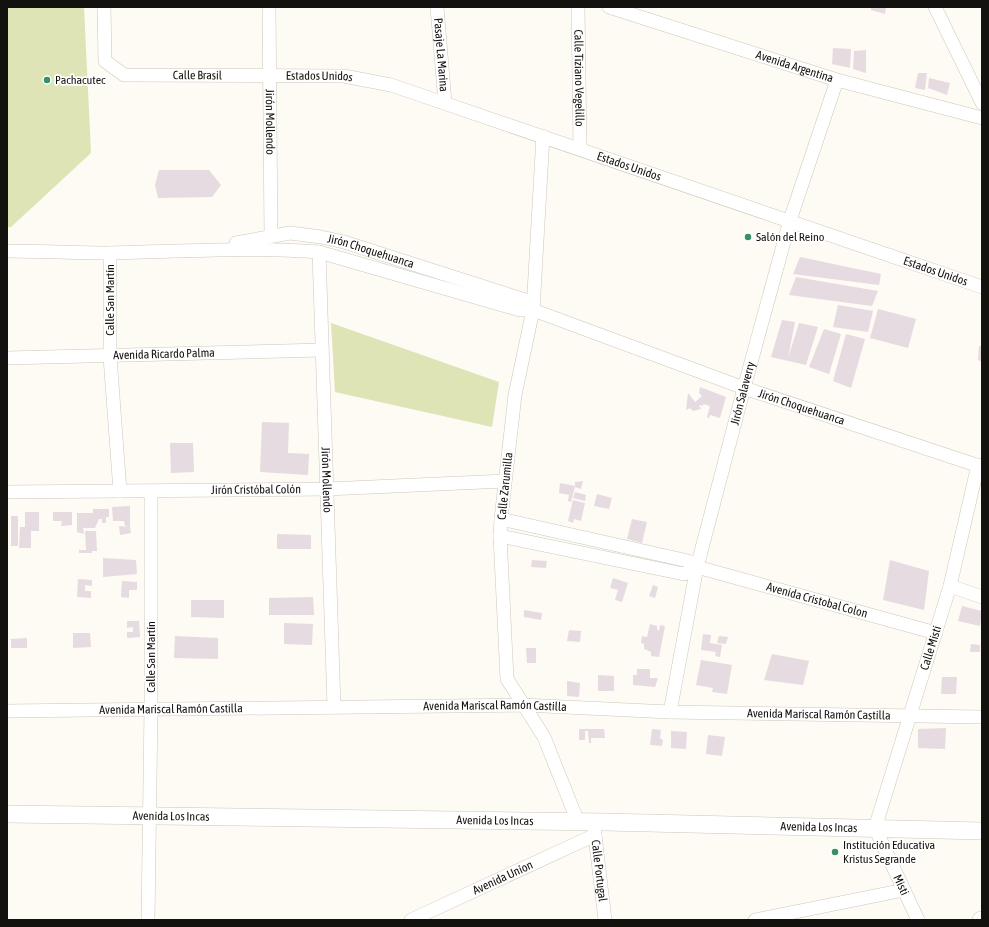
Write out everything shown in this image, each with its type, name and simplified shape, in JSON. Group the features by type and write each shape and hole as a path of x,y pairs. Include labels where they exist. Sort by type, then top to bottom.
{"street":[{"name":"Calle Brasil","path":"104,7 105,61 124,75 270,76"},
{"name":"Jirón Mollendo","path":"269,7 271,236"},
{"name":"Pasaje La Marina","path":"437,7 445,103"},
{"name":"Calle Tiziano Vegelillo","path":"578,7 580,149"},
{"name":"Avenida Argentina","path":"609,7 837,80 982,118"},
{"path":"935,7 982,103"},
{"name":"Estados Unidos","path":"270,76 344,76 391,85 790,220 982,287"},
{"name":"Jirón Salaverry","path":"670,712 697,568 744,388 790,220 837,80"},
{"name":"Calle Zarumilla","path":"543,136 533,310 515,395 501,519 500,536 507,679 544,737 588,826"},
{"name":"Jirón Choquehuanca","path":"200,249 290,233 344,242 525,300 533,310"},
{"name":"Jirón Choquehuanca","path":"7,251 110,252 200,249 288,250 319,252 520,310 533,310 744,388 980,466"},
{"name":"Calle San Martín","path":"110,252 110,357 120,491"},
{"name":"Jirón Mollendo","path":"319,252 334,707"},
{"name":"Avenida Ricardo Palma","path":"7,358 110,357 322,350"},
{"name":"Calle Misti","path":"875,828 911,716 950,586 980,466"},
{"name":"Jirón Cristóbal Colón","path":"7,492 327,489 505,481"},
{"name":"Calle San Martín","path":"148,920 151,709 151,491"},
{"name":"Avenida Cristobal Colon","path":"501,519 688,560 697,568 936,633"},
{"path":"500,536 684,574 697,568"},
{"path":"950,586 982,597"},
{"name":"Avenida Mariscal Ramón Castilla","path":"7,711 523,705 670,712 982,717"},
{"name":"Avenida Los Incas","path":"7,814 588,826 875,828 982,831"},
{"name":"Avenida Uníon","path":"411,920 588,826"},
{"name":"Calle Portugal","path":"588,826 605,920"},
{"name":"Misti","path":"875,828 918,920"},
{"path":"755,920 904,890"}],"green space":[{"name":"Pachacutec","path":"7,7 84,7 91,153 11,227 7,227"},
{"path":"331,323 499,382 492,427 335,392"}],"building":[{"path":"871,7 886,7 885,14 871,10"},
{"path":"833,48 851,49 850,68 832,64"},
{"path":"866,50 866,73 853,69 854,51"},
{"path":"918,73 927,73 925,90 915,88"},
{"path":"929,78 950,83 947,95 928,88"},
{"path":"159,170 209,170 221,185 212,197 158,198 155,185"},
{"path":"800,257 881,274 879,285 793,274"},
{"path":"796,277 878,291 872,306 789,295"},
{"path":"838,305 873,311 868,332 833,327"},
{"path":"878,309 916,319 908,348 870,338"},
{"path":"782,320 795,322 788,358 799,323 818,327 806,365 771,357"},
{"path":"824,329 841,334 829,374 809,367"},
{"path":"846,334 865,339 851,388 833,381"},
{"path":"979,346 982,346 982,362 978,360"},
{"path":"700,387 726,397 720,418 710,415 709,418 707,417 710,406 703,404 703,406 699,405 701,409 693,411 690,408 686,410 688,393 695,402 702,396 699,393"},
{"path":"262,422 289,423 288,453 309,454 308,475 260,472"},
{"path":"170,443 193,443 194,472 171,473"},
{"path":"583,481 581,489 575,487 571,502 568,501 569,495 559,493 560,483 575,486 575,482"},
{"path":"575,492 586,495 585,501 573,498"},
{"path":"597,494 612,498 609,509 594,506"},
{"path":"573,500 585,503 581,521 574,519 573,523 568,521"},
{"path":"130,506 130,527 125,526 124,521 113,521 112,507"},
{"path":"93,509 109,509 109,517 106,517 106,523 102,523 102,519 99,519 95,528 83,528 84,534 77,532 77,513 93,513"},
{"path":"25,512 39,512 39,531 31,531 31,548 19,548 20,527 25,527"},
{"path":"53,512 72,512 72,525 61,526 62,521 53,521"},
{"path":"11,516 18,516 18,546 11,546"},
{"path":"632,519 647,522 642,543 627,539"},
{"path":"119,526 130,527 131,533 120,535"},
{"path":"85,531 96,531 97,551 92,551 92,553 79,553 79,550 86,550"},
{"path":"277,534 311,535 311,549 277,549"},
{"path":"103,558 136,560 137,574 103,577"},
{"path":"532,560 547,561 546,568 531,567"},
{"path":"890,560 929,571 924,610 883,600"},
{"path":"613,578 628,583 622,602 615,600 618,590 610,588"},
{"path":"78,579 92,580 92,586 85,585 85,591 91,591 91,598 77,597"},
{"path":"122,581 137,582 137,590 129,590 129,598 121,597"},
{"path":"653,585 658,587 655,598 649,596"},
{"path":"313,597 314,615 269,615 269,598"},
{"path":"191,600 224,600 224,618 191,617"},
{"path":"962,606 982,611 980,626 958,621"},
{"path":"524,610 542,613 541,620 524,617"},
{"path":"127,621 139,621 140,637 127,638 127,632 133,632 133,627 127,628"},
{"path":"284,623 313,624 312,645 284,644"},
{"path":"650,624 657,626 659,631 660,625 665,626 659,657 651,656 651,652 644,649 644,644 641,643 642,636 647,637"},
{"path":"569,630 581,631 580,642 567,641"},
{"path":"73,633 90,633 91,647 73,648"},
{"path":"703,634 711,635 710,643 722,645 720,657 715,656 716,652 701,650"},
{"path":"175,636 218,638 218,659 174,658"},
{"path":"719,636 728,637 726,644 717,643"},
{"path":"27,638 27,648 11,648 11,639"},
{"path":"971,644 980,645 980,652 970,652"},
{"path":"526,648 536,648 536,663 527,663"},
{"path":"772,654 809,661 803,685 764,680"},
{"path":"701,660 732,665 727,694 712,692 713,688 696,685"},
{"path":"637,669 650,669 650,678 658,678 655,687 633,685 633,675 637,675"},
{"path":"598,675 614,676 614,691 598,691"},
{"path":"942,677 957,677 956,694 941,694"},
{"path":"567,681 580,683 579,697 567,696"},
{"path":"946,728 945,749 918,748 918,729"},
{"path":"579,729 604,729 605,738 591,738 591,743 589,743 588,731 585,731 585,740 579,740"},
{"path":"652,729 661,730 660,738 663,740 662,746 650,745"},
{"path":"671,731 687,732 686,749 671,748"},
{"path":"708,735 725,737 722,756 706,754"}],"place":[{"name":"Pachacutec","path":"47,80"},
{"name":"Salón del Reino","path":"748,237"},
{"name":"Institución Educativa Kristus Segrande","path":"835,852"}]}
